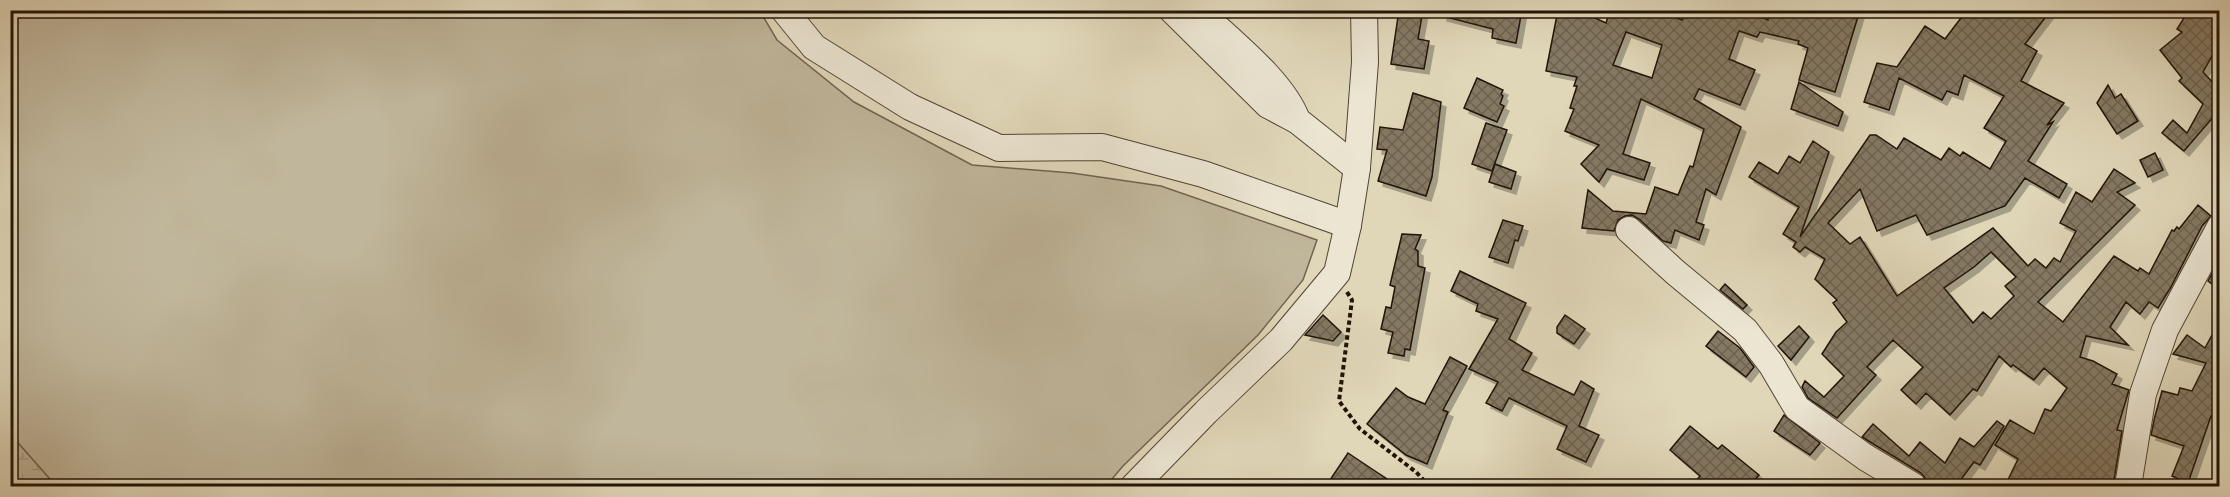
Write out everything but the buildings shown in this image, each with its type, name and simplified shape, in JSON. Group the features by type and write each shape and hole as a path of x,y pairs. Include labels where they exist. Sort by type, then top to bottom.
{"street":[{"path":"784,10 814,47 910,107 999,148 1102,147 1203,174 1348,225"},
{"path":"1172,10 1268,105 1298,121 1357,168"},
{"path":"1198,10 1270,79 1292,106 1298,121"},
{"path":"1134,486 1281,340 1336,273 1348,225 1357,168 1365,62 1364,10"},
{"path":"2128,486 2143,394 2165,330 2220,227"},
{"path":"1629,230 1745,330 1771,364 1797,408 1865,457 1912,486"}],"path":[{"path":"1336,273 1352,300 1339,401 1360,429 1416,472 1429,486"}],"green space":[{"path":"10,11 760,11 777,40 854,102 972,165 1072,173 1161,186 1317,240 1303,280 1258,335 1123,466 1106,486 56,486 11,435"},
{"path":"11,435 56,486 11,486"}]}
